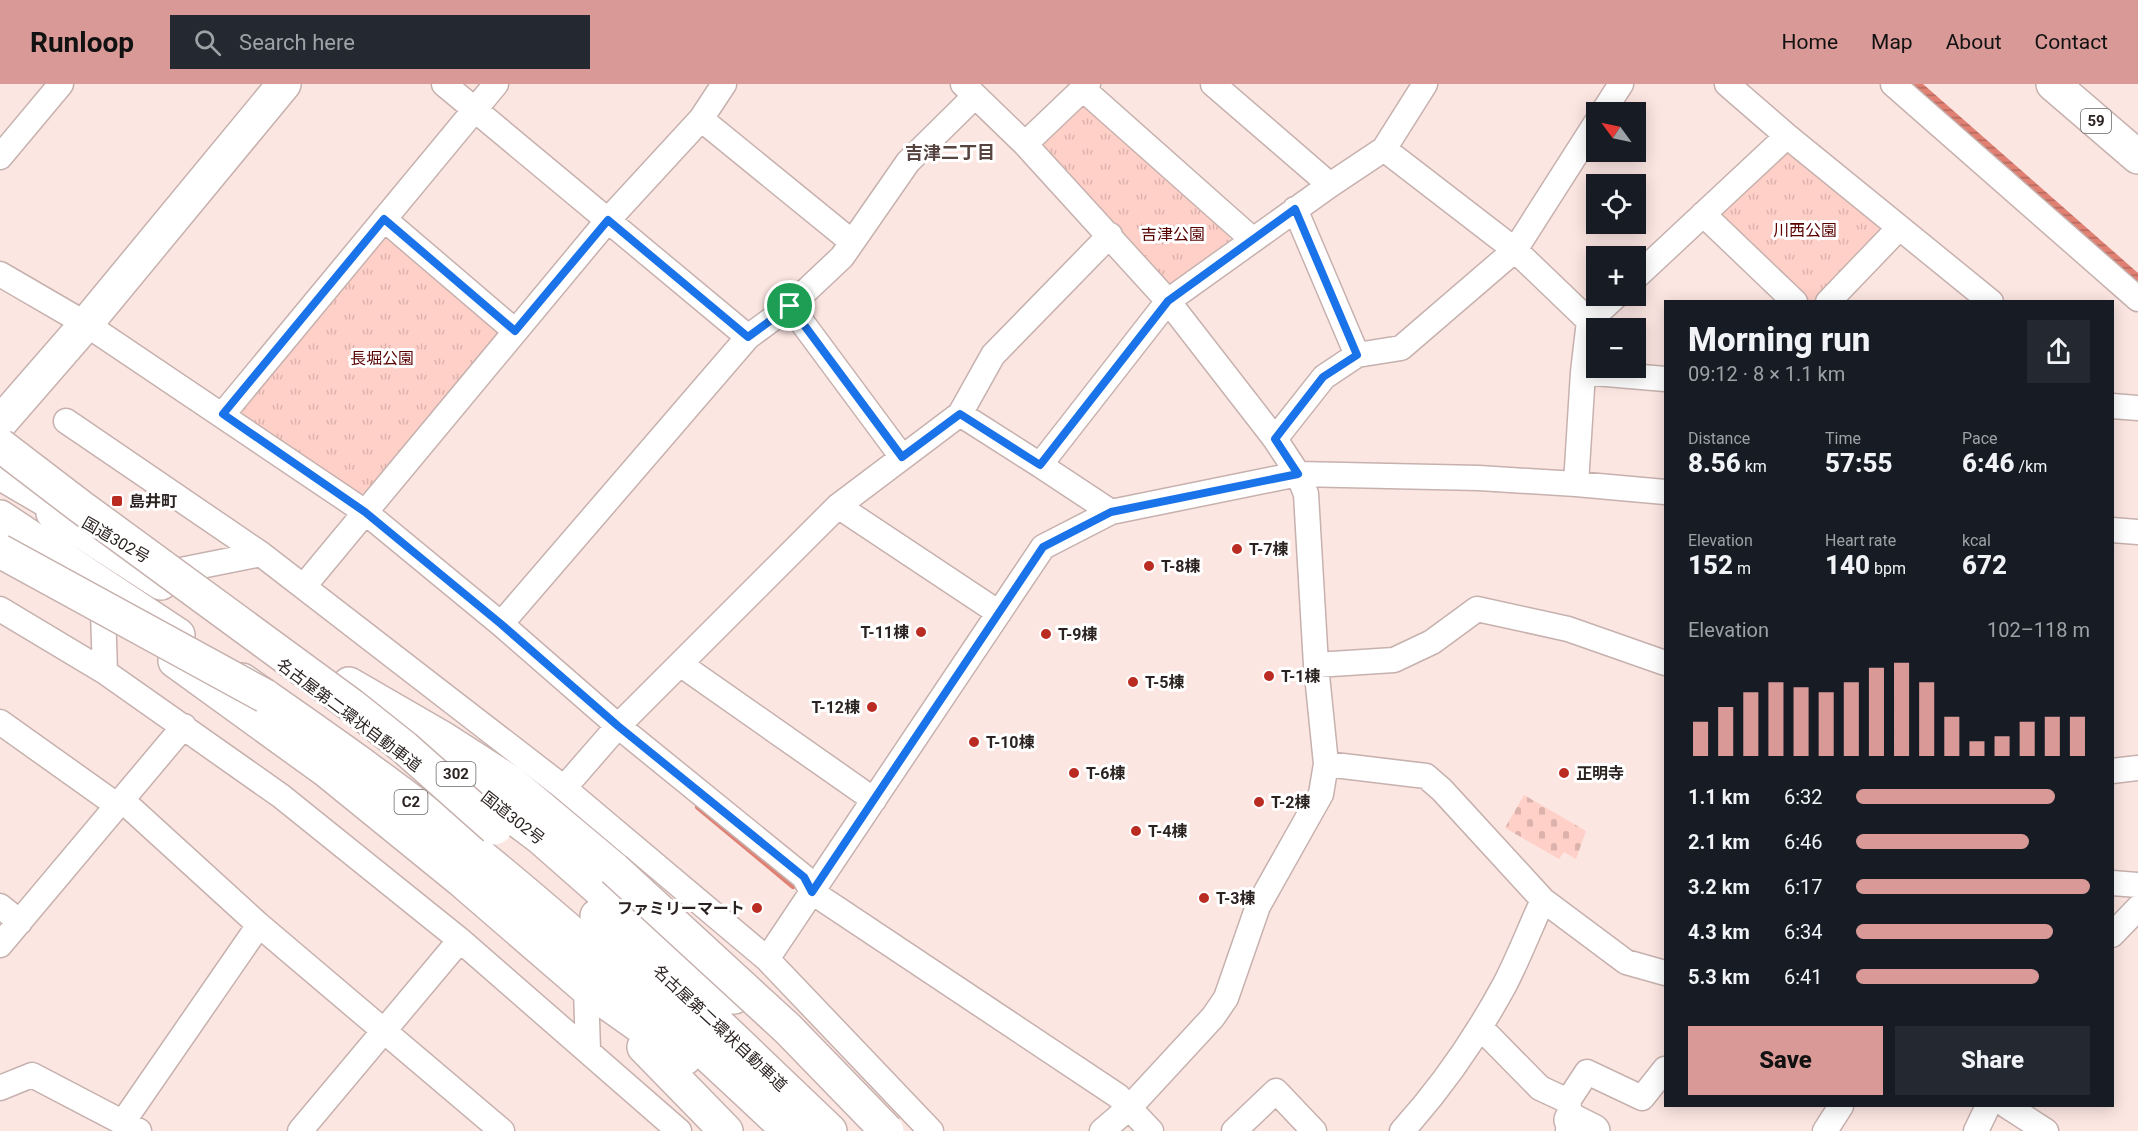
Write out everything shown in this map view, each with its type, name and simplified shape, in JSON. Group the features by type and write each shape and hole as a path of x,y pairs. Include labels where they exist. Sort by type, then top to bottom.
{"main road":[{"path":"0,423 86,324 284,84"},
{"name":"59","path":"2054,84 2138,158"},
{"path":"0,445 351,705 405,748 495,828"},
{"name":"国道302号","path":"0,473 304,651 349,684 436,758 541,838 616,904 750,1010 852,1126"},
{"name":"名古屋第二環状自動車道","path":"0,481 152,577 283,666 392,747 495,828 695,1002 852,1126"},
{"name":"名古屋第二環状自動車道","path":"0,517 135,605 265,696 369,770 475,851 605,962 789,1131"},
{"path":"0,549 265,696"},
{"path":"0,549 103,611 213,686 327,771 461,880 586,988 726,1131"},
{"path":"349,684 444,739 509,781 614,869 788,1029 887,1131"},
{"path":"586,988 684,1057 759,1131"}],"street":[{"path":"0,157 61,84"},
{"path":"444,84 748,337"},
{"path":"223,414 496,84"},
{"path":"304,586 608,220 701,119 724,84"},
{"path":"1213,84 1330,185"},
{"path":"1040,465 1168,301 1295,209 1384,150 1425,84"},
{"path":"1609,102 1621,84"},
{"path":"1727,84 1787,136 1989,300"},
{"path":"1893,84 2138,299"},
{"path":"1025,144 1086,86 1252,240"},
{"path":"501,624 748,337 790,306 842,257 908,162 969,90 1025,144 1168,301 1275,439 1298,474 1306,494 1316,665 1326,764 1321,794 1258,906 1226,998 1213,1017 1129,1108 1102,1131"},
{"path":"701,119 852,243"},
{"path":"1646,268 1787,136"},
{"path":"1275,439 1323,377 1357,355 1401,348 1515,250 1586,139"},
{"path":"1384,150 1515,250 1586,318"},
{"path":"1295,209 1357,355"},
{"path":"1703,214 1793,300"},
{"path":"384,219 515,331"},
{"path":"1830,300 1899,228"},
{"path":"564,788 618,726 838,506 960,414 993,355 1110,235"},
{"path":"0,274 86,324 223,414 365,512 501,624 618,726 804,877 812,892 1118,1096 1151,1131"},
{"path":"790,306 902,457"},
{"path":"1592,318 1605,306"},
{"path":"1576,484 1586,346"},
{"path":"1583,372 1664,379"},
{"path":"2114,406 2138,408"},
{"path":"960,414 1111,512"},
{"path":"66,421 261,554 564,788 768,959 931,1131"},
{"path":"768,959 1043,547 1111,512 1298,474 1403,475 1576,484 1664,492"},
{"path":"838,506 999,613"},
{"path":"2114,530 2138,532"},
{"path":"171,572 261,554"},
{"path":"0,609 105,672 281,796 459,940 588,1051 672,1129"},
{"path":"1316,665 1394,660 1432,642 1478,609 1568,629 1664,663"},
{"path":"103,611 105,672"},
{"path":"680,664 874,800"},
{"path":"0,722 121,804 493,1128"},
{"path":"0,945 121,804 184,726"},
{"path":"1326,764 1426,776 1442,790 1543,900 1626,962 1664,973"},
{"path":"2114,771 2138,768"},
{"path":"2114,883 2138,885"},
{"path":"616,904 685,891"},
{"path":"1402,1131 1421,1111 1480,1027 1505,983 1543,900"},
{"path":"0,906 20,922"},
{"path":"2114,934 2138,908"},
{"path":"0,1088 32,1075 131,1127 260,925"},
{"path":"300,1131 459,940"},
{"path":"586,988 588,1051"},
{"path":"1480,1027 1575,1121 1587,1072 1642,1098 1664,1070"},
{"path":"849,1046 852,1126"},
{"path":"1234,1131 1276,1091 1314,1131"},
{"path":"1826,1131 1839,1107"},
{"path":"1977,1131 1988,1107"},
{"path":"2009,1107 2046,1131"}],"green space":[{"name":"吉津公園","path":"1081,106 1090,106 1230,231 1230,243 1172,283 1164,282 1043,150 1044,139"},
{"name":"川西公園","path":"1792,152 1880,225 1881,234 1817,300 1803,300 1720,221 1720,212 1782,154"},
{"name":"長堀公園","path":"385,235 501,326 501,336 369,492 358,495 240,416 240,407"},
{"path":"1524,795 1586,831 1576,859 1564,852 1559,859 1505,828"}],"shaded area":[{"path":"1897,84 1923,84 2138,273 2138,296"}],"waterway":[{"path":"698,807 793,886"}],"place":[{"name":"島井町","path":"117,501"},
{"name":"T-7棟","path":"1237,549"},
{"name":"T-8棟","path":"1149,566"},
{"name":"T-11棟","path":"921,632"},
{"name":"T-9棟","path":"1046,634"},
{"name":"T-1棟","path":"1269,676"},
{"name":"T-5棟","path":"1133,682"},
{"name":"T-12棟","path":"872,707"},
{"name":"T-10棟","path":"974,742"},
{"name":"T-6棟","path":"1074,773"},
{"name":"正明寺","path":"1564,773"},
{"name":"T-2棟","path":"1259,802"},
{"name":"T-4棟","path":"1136,831"},
{"name":"T-3棟","path":"1204,898"},
{"name":"ファミリーマート","path":"757,908"}],"district":[{"name":"吉津二丁目","path":"950,152"}],"route":[{"path":"1295,209 1357,355 1323,377 1275,439 1298,474 1111,512 1043,547 812,892 804,877 618,726 501,624 365,512 223,414 384,219 515,331 608,220 748,337 790,306 902,457 960,414 1040,465 1168,301 1295,209"}]}
